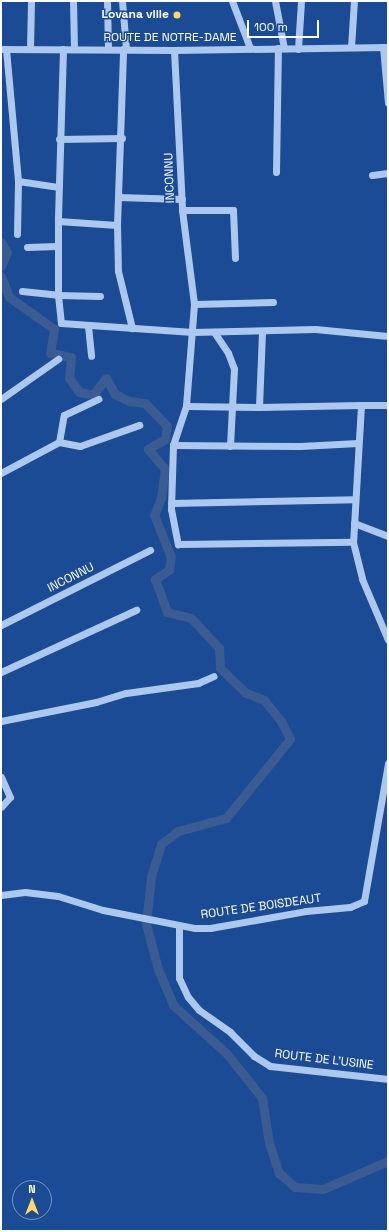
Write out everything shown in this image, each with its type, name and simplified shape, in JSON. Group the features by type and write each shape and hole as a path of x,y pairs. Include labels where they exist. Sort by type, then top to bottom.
{"street":[{"path":"30,49 31,1"},
{"path":"73,1 74,49"},
{"path":"107,1 108,49"},
{"path":"122,1 125,49 117,225 118,272 132,328"},
{"path":"232,1 250,48"},
{"path":"275,1 281,48 276,172"},
{"path":"298,49 301,1"},
{"path":"351,47 354,1"},
{"path":"385,47 388,103"},
{"name":"ROUTE DE NOTRE-DAME","path":"4,49 174,50 385,47"},
{"path":"4,49 18,181 17,234"},
{"path":"63,49 59,138 57,246 60,323 193,332 262,332 315,329 388,336"},
{"name":"INCONNU","path":"174,50 182,210 194,304 193,332"},
{"path":"59,138 122,138"},
{"path":"372,176 388,173"},
{"path":"18,181 58,187"},
{"path":"118,197 182,199"},
{"path":"182,210 233,210 236,258"},
{"path":"58,221 117,225"},
{"path":"27,247 57,246"},
{"path":"22,291 58,295 100,296"},
{"path":"194,304 273,302"},
{"path":"88,326 91,356"},
{"path":"193,332 189,342 186,406 173,445 170,503 175,539 181,545 353,542"},
{"path":"214,332 233,364 230,446"},
{"path":"258,406 262,332"},
{"path":"1,399 58,359"},
{"path":"59,442 61,422 64,416 98,399"},
{"path":"361,405 353,542 362,579 388,640"},
{"path":"186,406 388,405"},
{"path":"1,473 59,442 80,446 139,425"},
{"path":"173,445 230,446 358,443"},
{"path":"170,503 355,499"},
{"path":"354,523 388,536"},
{"name":"INCONNU","path":"1,625 150,550"},
{"path":"1,672 136,610"},
{"path":"1,721 96,702 126,693 198,683 214,676"},
{"name":"ROUTE DE BOISDEAUT","path":"1,895 24,892 58,896 103,910 150,919 179,927 210,928 306,911 350,906 364,901 388,763"},
{"path":"1,778 10,797 1,807"},
{"name":"ROUTE DE L'USINE","path":"179,927 178,978 188,997 199,1010 230,1032 254,1056 270,1066 388,1079"}],"waterway":[{"path":"1,242 7,252 1,266"},
{"path":"1,276 9,297 54,329 50,353 71,357 69,378 79,392 93,395 106,378 115,394 129,401 145,403 167,426 165,439 148,449 165,469 161,498 154,515 171,557 169,570 155,579 167,612 191,618 219,648 220,668 246,693 264,700 281,721 290,739 226,818 178,831 161,844 151,877 146,924 158,969 173,1005 227,1054 262,1098 269,1143 279,1173 295,1187 323,1189 388,1161"}],"place":[{"name":"Lovana ville","path":"177,15"}]}
